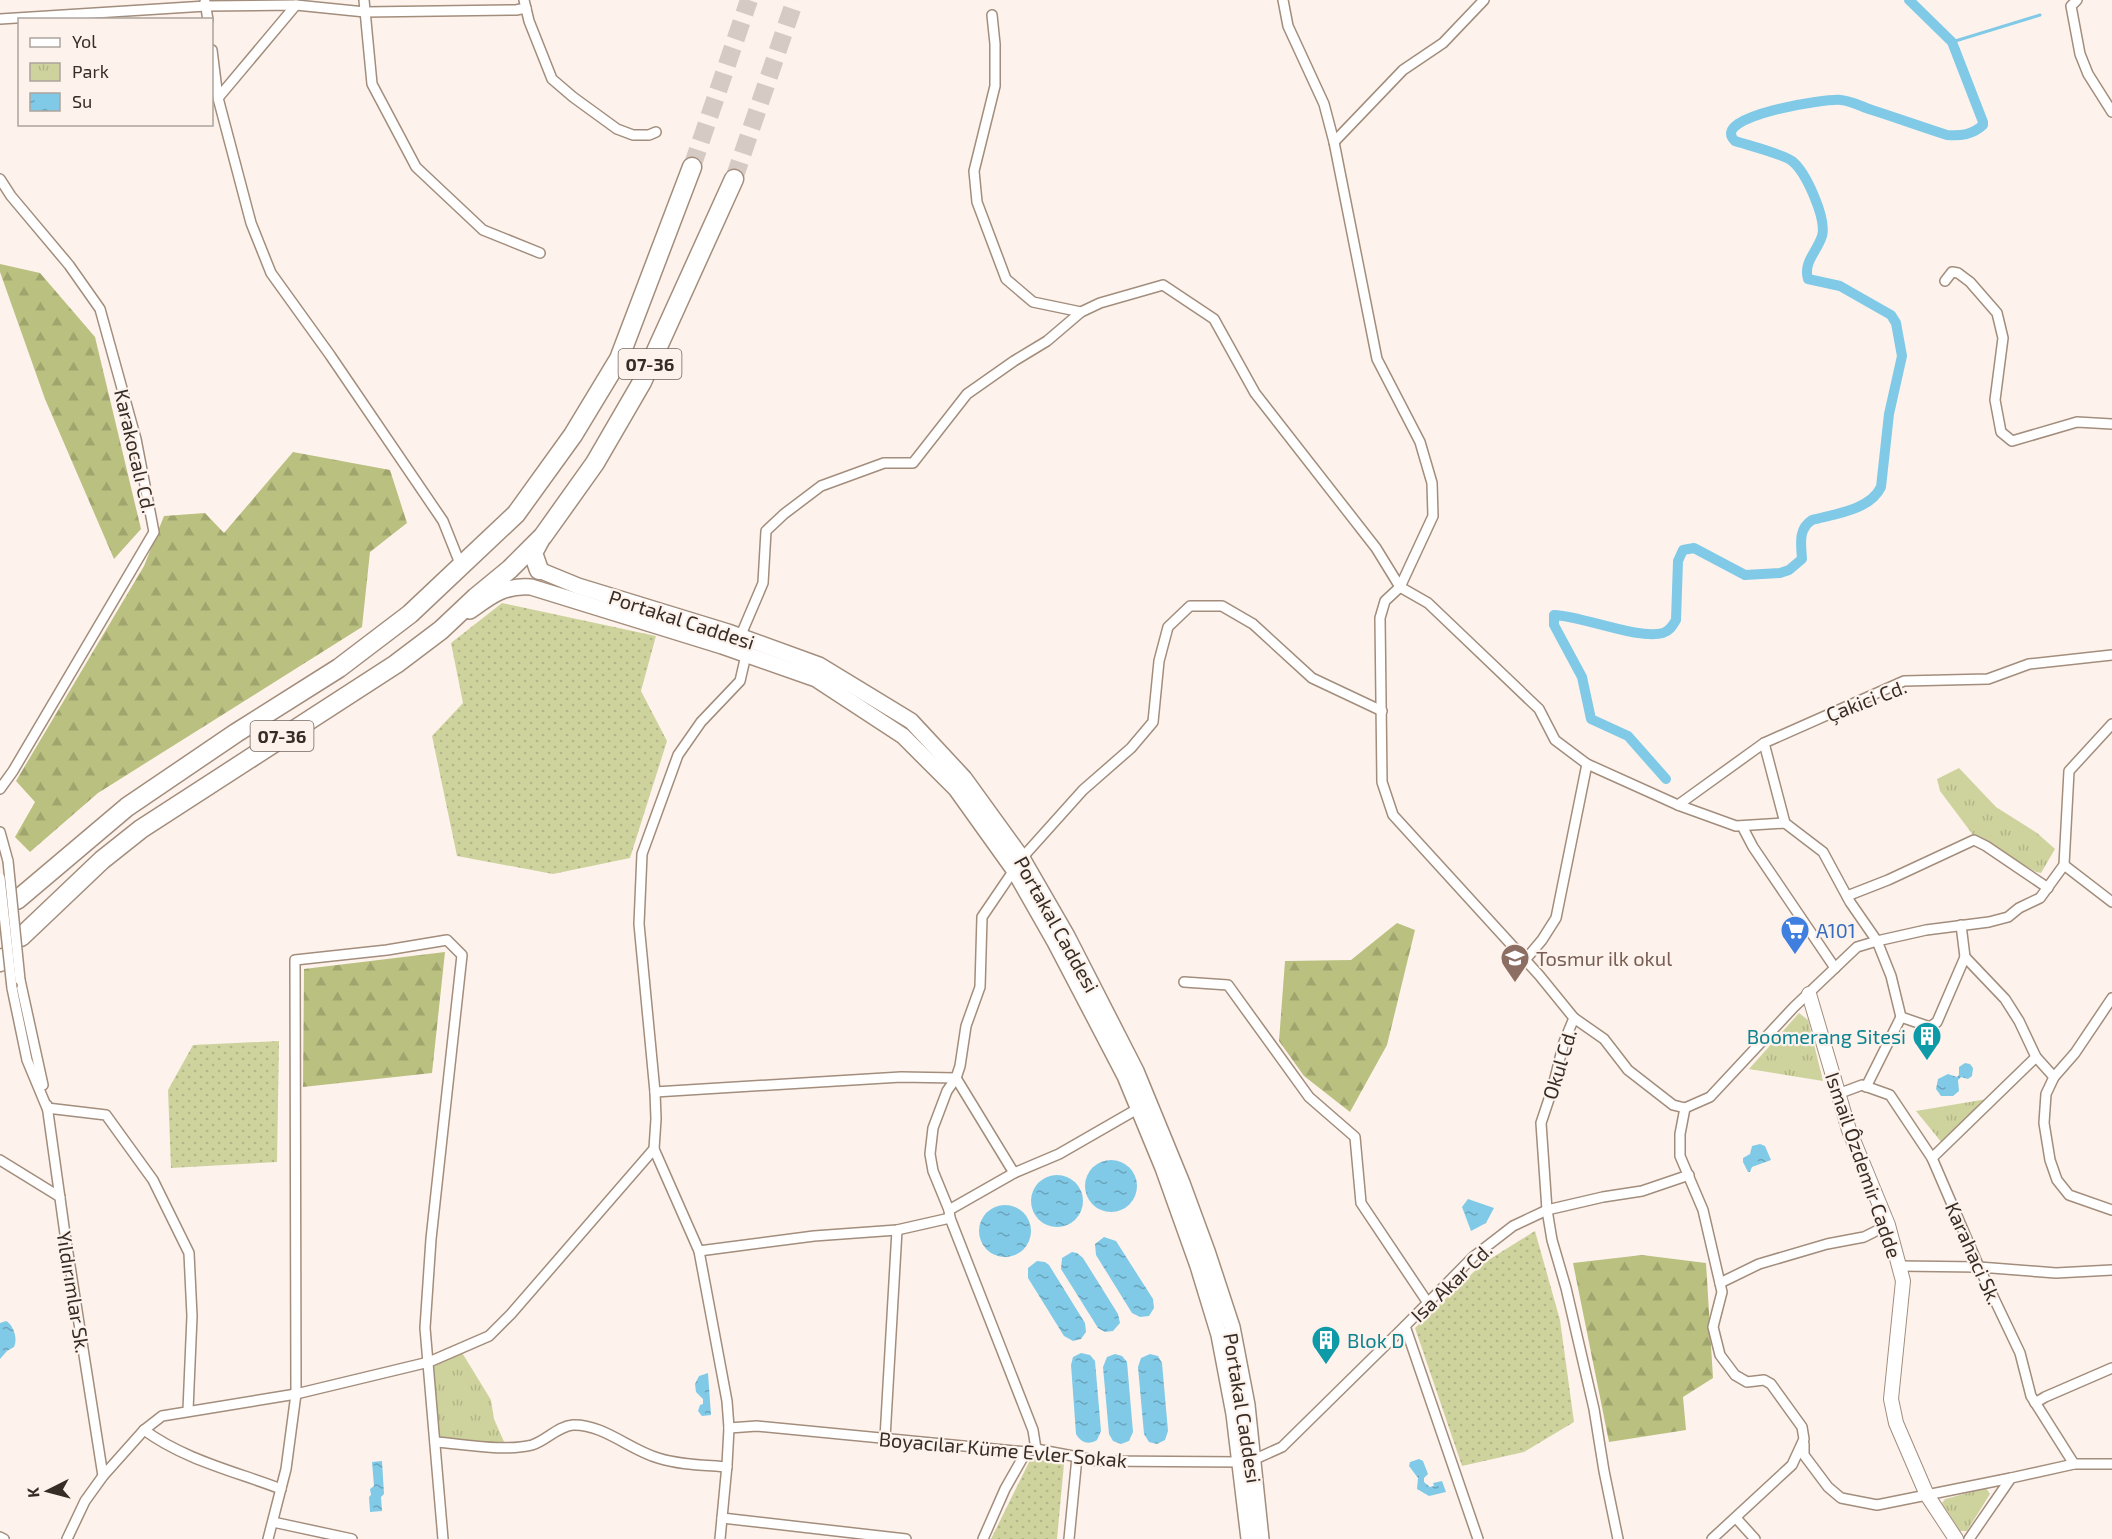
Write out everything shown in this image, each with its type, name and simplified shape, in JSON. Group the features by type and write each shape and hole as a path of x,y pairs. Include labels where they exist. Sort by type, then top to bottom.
{"highway":[{"name":"07-36","path":"17,900 127,807 236,733 339,668 410,614 516,514 573,435 619,359 692,167"},
{"name":"07-36","path":"21,937 102,860 141,829 396,664 441,630 510,569 543,536 595,463 642,382 734,179"},
{"path":"539,570 533,553 543,536"}],"main road":[{"name":"Portakal Caddesi","path":"539,570 578,586 740,637 819,665 911,721 964,778 1087,975 1136,1071 1145,1106 1208,1251 1232,1327 1247,1405 1249,1539"},
{"name":"Portakal Caddesi","path":"441,630 502,590 516,586 531,587 816,679 903,736 956,789 1018,864"},
{"name":"Portakal Caddesi","path":"1247,1461 1261,1539"}],"street":[{"path":"364,0 372,84 416,167 483,230 540,253"},
{"name":"Okul Cd.","path":"1283,0 1288,26 1324,104 1334,142 1377,359 1420,442 1432,483 1433,516 1400,587 1385,601 1380,618 1382,782 1393,815 1525,960 1574,1018 1564,1042 1552,1090 1540,1124 1547,1210 1552,1240 1566,1288 1594,1409 1618,1539"},
{"path":"1334,142 1403,70 1443,44 1484,0"},
{"path":"2077,0 2071,6 2080,54 2088,74 2112,112"},
{"path":"205,3 208,18"},
{"path":"0,19 205,3 296,5 365,12 516,10 525,4 529,21 552,79 617,129 633,135 650,135 656,132"},
{"path":"218,98 296,5"},
{"path":"992,15 995,86 974,171 977,202 1006,279 1033,302 1081,312"},
{"path":"213,58 218,98 251,223 271,273 443,521 461,566"},
{"name":"Karakocalı Cd.","path":"0,179 11,196 69,265 100,309 136,439 154,532 19,761 0,789"},
{"path":"1945,280 1952,272 1958,273 1970,282 1997,313 2003,338 1995,400 2001,432 2012,441 2077,422 2112,424"},
{"path":"720,1539 729,1428 727,1401 699,1251 654,1149 655,1092 639,924 642,854 678,755 701,722 740,681 746,655 740,637 763,583 766,531 821,486 884,463 913,463 967,394 1047,341 1081,312 1100,303 1163,285 1215,319 1255,393 1376,548 1400,587 1428,603 1539,709 1555,740 1587,764 1678,805 1736,826 1785,823"},
{"path":"1036,1449 1033,1430 933,1171 930,1154 933,1128 947,1091 956,1078 960,1066 966,1026 980,987 982,917 1018,864 1083,790 1131,748 1153,722 1159,661 1168,627 1190,606 1222,606 1253,624 1312,678 1382,711"},
{"name":"Çakici Cd.","path":"1678,805 1764,743 1904,681 1988,679 2029,664 2112,655"},
{"path":"1574,1018 1605,1039 1628,1070 1673,1105 1685,1108 1710,1097 1735,1068 1857,947 1877,941 2008,917 2019,908 2040,898 2064,865 2069,771 2112,724"},
{"path":"1764,743 1785,823 1823,852 1847,896 1877,941 1891,976 1901,1017 1866,1087 1862,1085 1838,1094"},
{"path":"1525,960 1542,940 1556,918 1587,764"},
{"path":"1742,826 1753,847 1835,968"},
{"path":"0,832 8,861 20,980 47,1108"},
{"path":"1847,896 1888,880 1974,840 2048,888"},
{"path":"2064,865 2112,902"},
{"path":"0,878 12,988 27,1060 47,1108"},
{"path":"1901,1017 1930,1027 1937,1022 1965,957 1960,925"},
{"path":"268,1539 286,1469 296,1394 295,960 387,950 447,940 462,955 431,1239 425,1329 443,1539"},
{"path":"1965,957 2005,999 2019,1020 2036,1057 2054,1077"},
{"path":"1184,982 1228,985 1309,1097 1355,1137 1361,1203 1428,1303"},
{"name":"Ismail Ôzdemir Cadde","path":"1809,993 1849,1130 1888,1225 1903,1281 1891,1399 1896,1423 1927,1495 1956,1539"},
{"path":"2112,998 2075,1053 2054,1077 2046,1094 2044,1123 2050,1160 2057,1180 2069,1195 2112,1210"},
{"path":"1932,1158 2036,1057"},
{"path":"655,1092 901,1077 956,1078"},
{"path":"956,1078 1014,1173"},
{"name":"Karahaci Sk.","path":"1866,1087 1890,1095 1932,1158 2020,1353 2031,1396 2073,1464"},
{"path":"699,1251 814,1236 897,1230 950,1214 1014,1173 1059,1154 1145,1106"},
{"path":"47,1108 106,1115 153,1180 189,1253 192,1316 188,1410"},
{"name":"Yıldırımlar Sk.","path":"47,1108 103,1476"},
{"path":"1685,1108 1680,1134 1680,1156 1703,1210 1722,1292 1713,1328 1720,1355 1735,1375 1747,1382 1764,1380 1771,1384 1802,1427 1804,1455 1828,1487 1841,1498 1877,1505 2073,1464 2112,1464"},
{"path":"67,1539 85,1501 103,1476 144,1430 162,1416 296,1394 429,1362 489,1336 511,1314 654,1149"},
{"path":"0,1160 60,1197"},
{"name":"Isa Akar Cd.","path":"1247,1461 1282,1447 1473,1257 1513,1226 1547,1210 1642,1191 1689,1175"},
{"path":"1720,1283 1759,1264 1827,1244 1864,1237 1888,1225"},
{"path":"885,1438 897,1230"},
{"path":"1899,1266 1980,1267 2056,1273 2112,1270"},
{"path":"1405,1326 1478,1539"},
{"path":"2035,1403 2112,1368"},
{"path":"435,1442 506,1447 526,1445 533,1444 571,1425 586,1426 660,1459 727,1467"},
{"name":"Boyacılar Küme Evler Sokak","path":"729,1428 757,1426 1026,1452 1036,1449 1099,1461 1247,1461"},
{"path":"144,1430 164,1445 192,1458 281,1489"},
{"path":"1713,1539 1792,1465 1804,1439"},
{"path":"983,1539 1005,1490 1026,1452"},
{"path":"1069,1539 1077,1457"},
{"path":"1969,1539 2011,1478"},
{"path":"722,1518 906,1539"},
{"path":"1736,1518 1755,1539"},
{"path":"273,1522 352,1539"}],"green space":[{"path":"0,264 40,273 95,337 141,529 114,559 45,399 0,272"},
{"path":"293,452 390,470 407,523 370,552 362,627 98,793 30,852 15,837 35,802 16,781 144,566 164,516 205,513 224,533"},
{"path":"502,603 656,636 641,691 667,741 630,858 553,874 457,856 432,736 463,703 451,643"},
{"path":"1959,768 1996,807 2037,833 2055,849 2041,873 1973,835 1940,791 1937,779"},
{"path":"1397,923 1415,930 1387,1045 1350,1112 1304,1076 1279,1041 1285,961 1351,960"},
{"path":"445,952 432,1073 303,1087 304,969"},
{"path":"1799,1013 1808,1020 1823,1081 1749,1069"},
{"path":"279,1041 277,1162 171,1168 168,1090 193,1045"},
{"path":"1987,1099 1942,1143 1916,1111"},
{"path":"1535,1231 1560,1320 1574,1422 1524,1452 1462,1466 1415,1328 1482,1264"},
{"path":"1642,1255 1706,1263 1713,1378 1683,1397 1686,1430 1609,1442 1573,1263"},
{"path":"461,1351 491,1400 494,1419 505,1444 438,1439 432,1364"},
{"path":"1031,1458 1064,1464 1057,1539 991,1539"},
{"path":"1986,1488 1990,1494 1967,1531 1960,1531 1942,1503 1945,1499"}],"water":[{"path":"1965,1063 1970,1064 1973,1068 1972,1076 1968,1079 1961,1077 1958,1080 1959,1091 1953,1096 1941,1096 1936,1089 1938,1079 1948,1074 1957,1077 1959,1067"},
{"path":"1760,1144 1765,1146 1771,1160 1752,1167 1748,1172 1743,1158 1750,1154 1752,1146"},
{"path":"1111,1160 1121,1162 1129,1168 1135,1176 1137,1186 1135,1196 1129,1204 1121,1210 1111,1212 1101,1210 1093,1204 1087,1196 1085,1186 1087,1176 1093,1168 1101,1162"},
{"path":"1057,1175 1067,1177 1075,1183 1081,1191 1083,1201 1081,1211 1075,1219 1067,1225 1057,1227 1047,1225 1039,1219 1033,1211 1031,1201 1033,1191 1039,1183 1047,1177"},
{"path":"1468,1199 1494,1208 1486,1223 1471,1231 1462,1207"},
{"path":"1005,1205 1015,1207 1023,1213 1029,1221 1031,1231 1029,1241 1023,1249 1015,1255 1005,1257 995,1255 987,1249 981,1241 979,1231 981,1221 987,1213 995,1207"},
{"path":"1104,1237 1116,1241 1153,1299 1154,1308 1149,1316 1140,1317 1132,1313 1096,1255 1095,1244"},
{"path":"1072,1252 1083,1258 1118,1314 1120,1323 1113,1331 1105,1332 1098,1328 1061,1269 1062,1258"},
{"path":"1037,1261 1049,1265 1085,1323 1086,1332 1081,1339 1073,1341 1064,1336 1028,1278 1028,1268"},
{"path":"6,1321 13,1329 15,1344 0,1359 0,1323"},
{"path":"1081,1353 1090,1355 1095,1361 1101,1431 1097,1440 1091,1442 1083,1441 1076,1434 1071,1365 1073,1357"},
{"path":"1115,1354 1122,1356 1127,1362 1133,1432 1129,1441 1121,1444 1113,1441 1109,1434 1103,1367 1107,1357"},
{"path":"1150,1354 1158,1356 1162,1363 1168,1431 1165,1440 1157,1444 1149,1442 1144,1434 1138,1367 1141,1358"},
{"path":"708,1373 711,1415 702,1416 698,1411 700,1405 703,1404 703,1399 696,1392 695,1384 699,1376"},
{"path":"1419,1459 1423,1461 1428,1474 1424,1482 1430,1487 1434,1486 1433,1483 1442,1481 1446,1492 1429,1496 1417,1489 1418,1478 1409,1466 1410,1462"},
{"path":"382,1461 384,1494 381,1497 382,1511 370,1512 370,1489 374,1486 372,1462"}],"waterway":[{"path":"1666,779 1628,736 1591,719 1582,677 1554,625 1554,615 1580,619 1625,631 1663,633 1671,628 1676,620 1678,561 1683,550 1694,548 1745,575 1780,573 1789,570 1802,559 1802,532 1812,520 1860,506 1876,495 1881,487 1889,414 1902,356 1896,323 1891,315 1840,286 1808,279 1807,267 1820,242 1823,228 1809,185 1792,161 1735,141 1731,132 1738,124 1773,110 1832,100 1853,103 1947,135 1975,131 1983,125 1983,122 1952,42 1909,0"},
{"path":"1952,42 2040,15"}],"tunnel":[{"path":"692,167 749,0"},
{"path":"734,179 795,0"}],"place":[{"name":"A101","path":"1795,956"},
{"name":"Tosmur ilk okul","path":"1515,984"},
{"name":"Boomerang Sitesi","path":"1927,1062"},
{"name":"Blok D","path":"1326,1366"}]}
